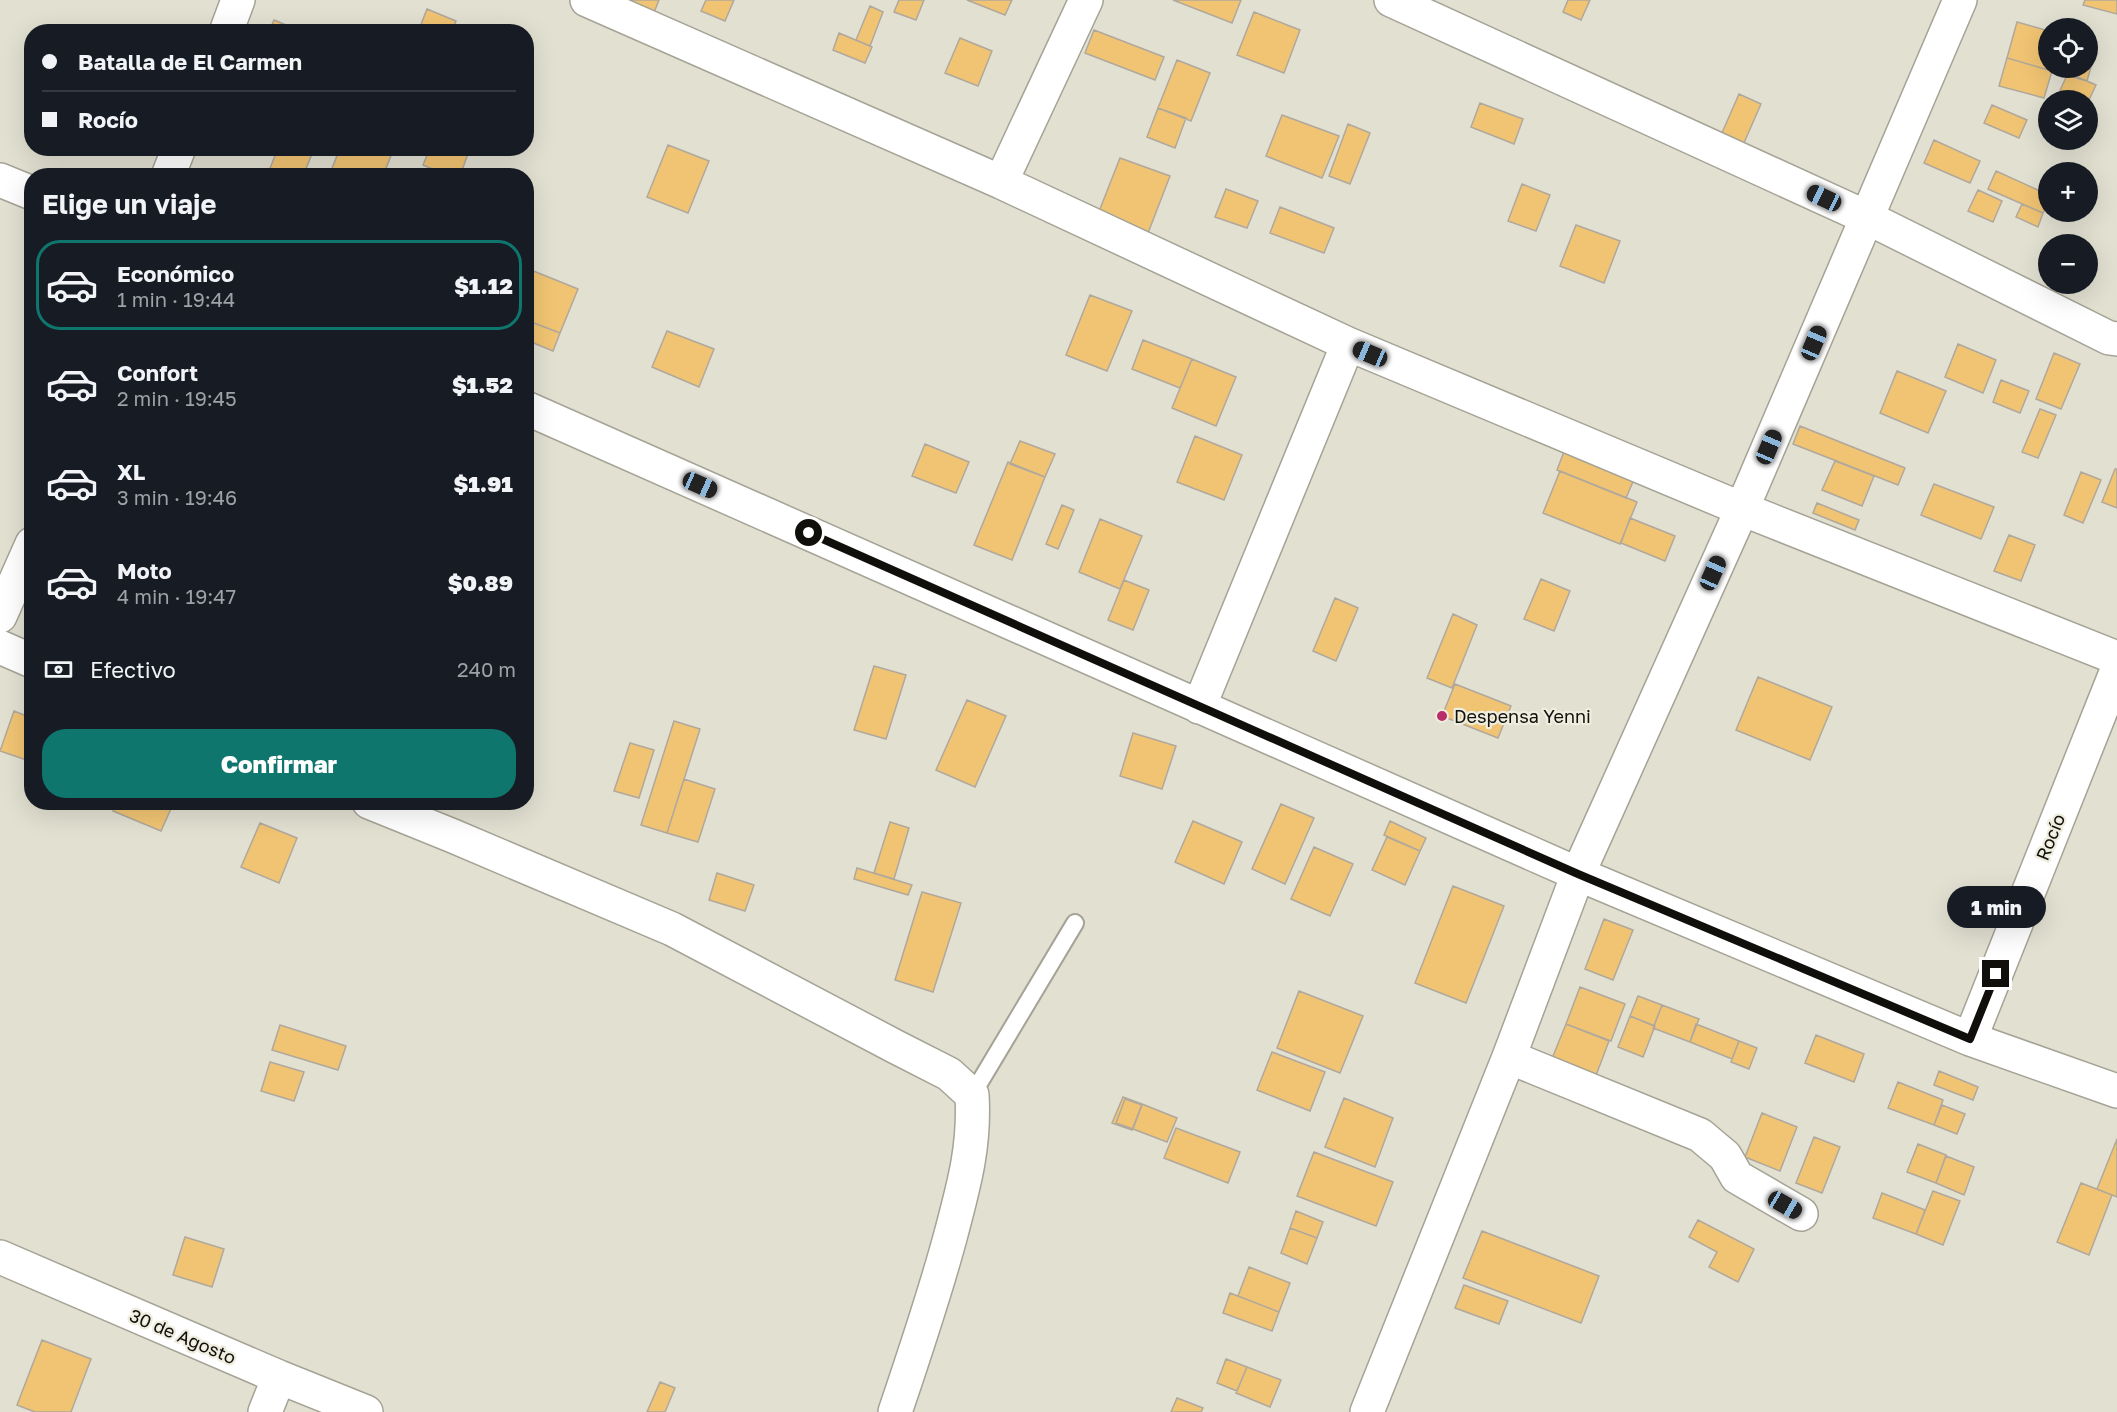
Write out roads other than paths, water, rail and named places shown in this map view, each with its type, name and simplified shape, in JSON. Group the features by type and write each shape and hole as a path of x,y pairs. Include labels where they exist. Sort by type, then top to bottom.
{"street":[{"path":"229,24 238,0"},
{"path":"586,0 1001,182 1348,345 1742,509 2117,658"},
{"path":"1001,182 1086,0"},
{"path":"1391,0 1868,218 2109,338 2117,339"},
{"path":"1367,1412 1509,1057 1578,874 1742,509 1960,0"},
{"path":"0,180 24,190"},
{"path":"1199,706 1348,345"},
{"path":"534,412 1578,874 1970,1039 2117,1091"},
{"path":"0,616 24,562"},
{"path":"0,647 24,658"},
{"name":"Rocío","path":"1970,1039 2117,670"},
{"path":"389,810 672,929 950,1074 972,1095 974,1125 966,1177 936,1289 895,1412"},
{"path":"1509,1057 1700,1135 1725,1155 1737,1177 1801,1214"},
{"name":"30 de Agosto","path":"0,1257 366,1412"},
{"path":"265,1412 279,1377"}],"lane":[{"path":"972,1095 1075,923"}],"place":[{"name":"Despensa Yenni","path":"1442,716"}]}
